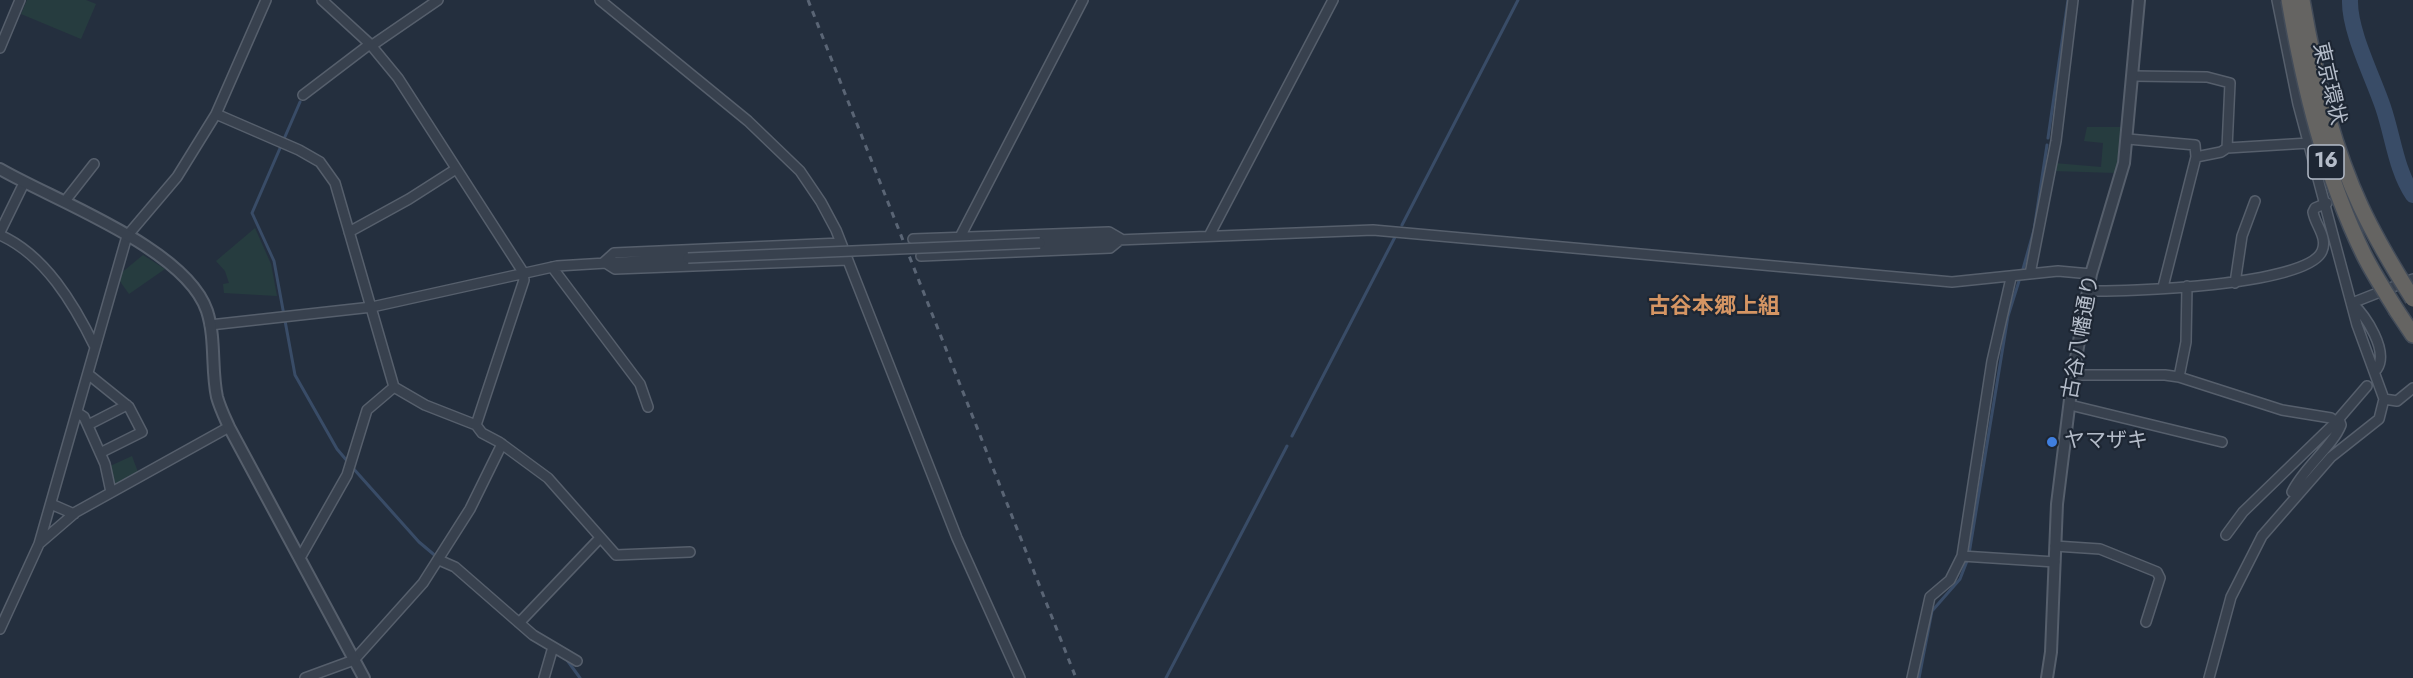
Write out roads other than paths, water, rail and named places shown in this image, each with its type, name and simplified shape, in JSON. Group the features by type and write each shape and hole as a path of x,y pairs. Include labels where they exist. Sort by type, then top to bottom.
{"highway":[{"name":"東京環状","path":"2289,0 2304,77 2325,160 2365,257 2413,335"},
{"name":"東京環状","path":"2302,0 2327,112 2343,162 2380,245 2413,299"}],"street":[{"path":"0,48 20,0"},
{"path":"0,629 39,544 127,236 177,177 216,114 266,0"},
{"path":"322,0 370,45 398,78 523,272 524,280 476,425"},
{"path":"303,95 370,45 438,0"},
{"path":"600,0 748,121 800,171 822,202 842,243 957,538 1020,678"},
{"path":"960,237 1083,0"},
{"path":"1209,236 1333,0"},
{"path":"2030,274 2056,141 2073,0"},
{"name":"古谷八幡通り","path":"2047,678 2055,546 2073,375 2087,291 2122,170 2128,139 2139,0"},
{"path":"2209,678 2221,626 2243,569 2262,536 2331,456 2374,424 2382,410 2384,399 2357,325 2327,203 2309,143 2277,0"},
{"path":"2133,76 2208,77 2230,83 2227,148"},
{"path":"216,114 299,150 320,162 335,183 394,387 425,405 476,425 482,433 502,444 548,478 616,555 690,552"},
{"path":"2128,139 2195,145 2196,158 2163,287"},
{"path":"2196,158 2221,152 2227,148 2309,143"},
{"path":"65,201 94,164"},
{"path":"0,169 24,183 65,201 127,236 189,281 204,303 210,325 218,399 229,427 364,678"},
{"path":"349,232 409,200 456,169"},
{"path":"24,183 0,233 33,255 77,310 95,347"},
{"path":"2235,283 2242,236 2255,201"},
{"path":"2087,291 2115,292 2235,283 2281,273 2316,259 2324,243 2313,212 2315,208 2327,203"},
{"path":"210,325 372,308 523,272 604,262 1381,230 1952,282 2011,278 2058,271 2091,274"},
{"path":"913,238 1109,232 1121,240"},
{"path":"921,256 1110,248 1121,240"},
{"path":"604,262 614,254 842,243"},
{"path":"604,262 615,270 848,260"},
{"path":"552,267 640,384 648,407"},
{"path":"1912,678 1930,597 1950,580 1962,556 1992,361 2011,278"},
{"path":"2352,303 2413,279"},
{"path":"2179,377 2186,342 2187,286"},
{"path":"2352,303 2366,316 2381,353 2381,361 2377,369"},
{"path":"88,374 127,405 142,432 100,453"},
{"path":"2073,375 2179,377 2263,405 2338,420 2342,425 2339,431 2299,481 2290,501"},
{"path":"2226,535 2243,512 2338,420 2367,386"},
{"path":"300,558 347,475 367,411 394,387"},
{"path":"2384,399 2397,401 2413,388"},
{"path":"88,425 127,405"},
{"path":"2070,405 2222,442"},
{"path":"78,413 88,425 100,453 111,492"},
{"path":"39,544 74,514 229,427"},
{"path":"305,678 354,660 423,583 439,560 502,444"},
{"path":"51,504 74,514"},
{"path":"519,623 600,538"},
{"path":"2055,546 2100,549 2157,572 2160,578 2146,622"},
{"path":"1962,556 2055,562"},
{"path":"439,560 455,567 519,623 577,661"},
{"path":"544,678 553,647"}],"waterway":[{"path":"1402,225 1518,0"},
{"path":"2048,138 2068,0"},
{"path":"2350,0 2357,40 2383,107 2403,175 2413,195"},
{"path":"300,102 252,213 274,261 295,375 337,449 348,462"},
{"path":"2023,269 2034,230 2047,145"},
{"path":"1292,436 1395,237"},
{"path":"1969,554 2008,316 2019,281"},
{"path":"1166,678 1287,446"},
{"path":"352,467 419,542 438,558"},
{"path":"1919,678 1932,611 1960,579 1967,561"},
{"path":"567,660 580,678"}],"railway":[{"path":"808,0 1076,678"}],"place":[{"name":"ヤマザキ","path":"2052,442"}],"district":[{"name":"古谷本郷上組","path":"1714,308"}]}
